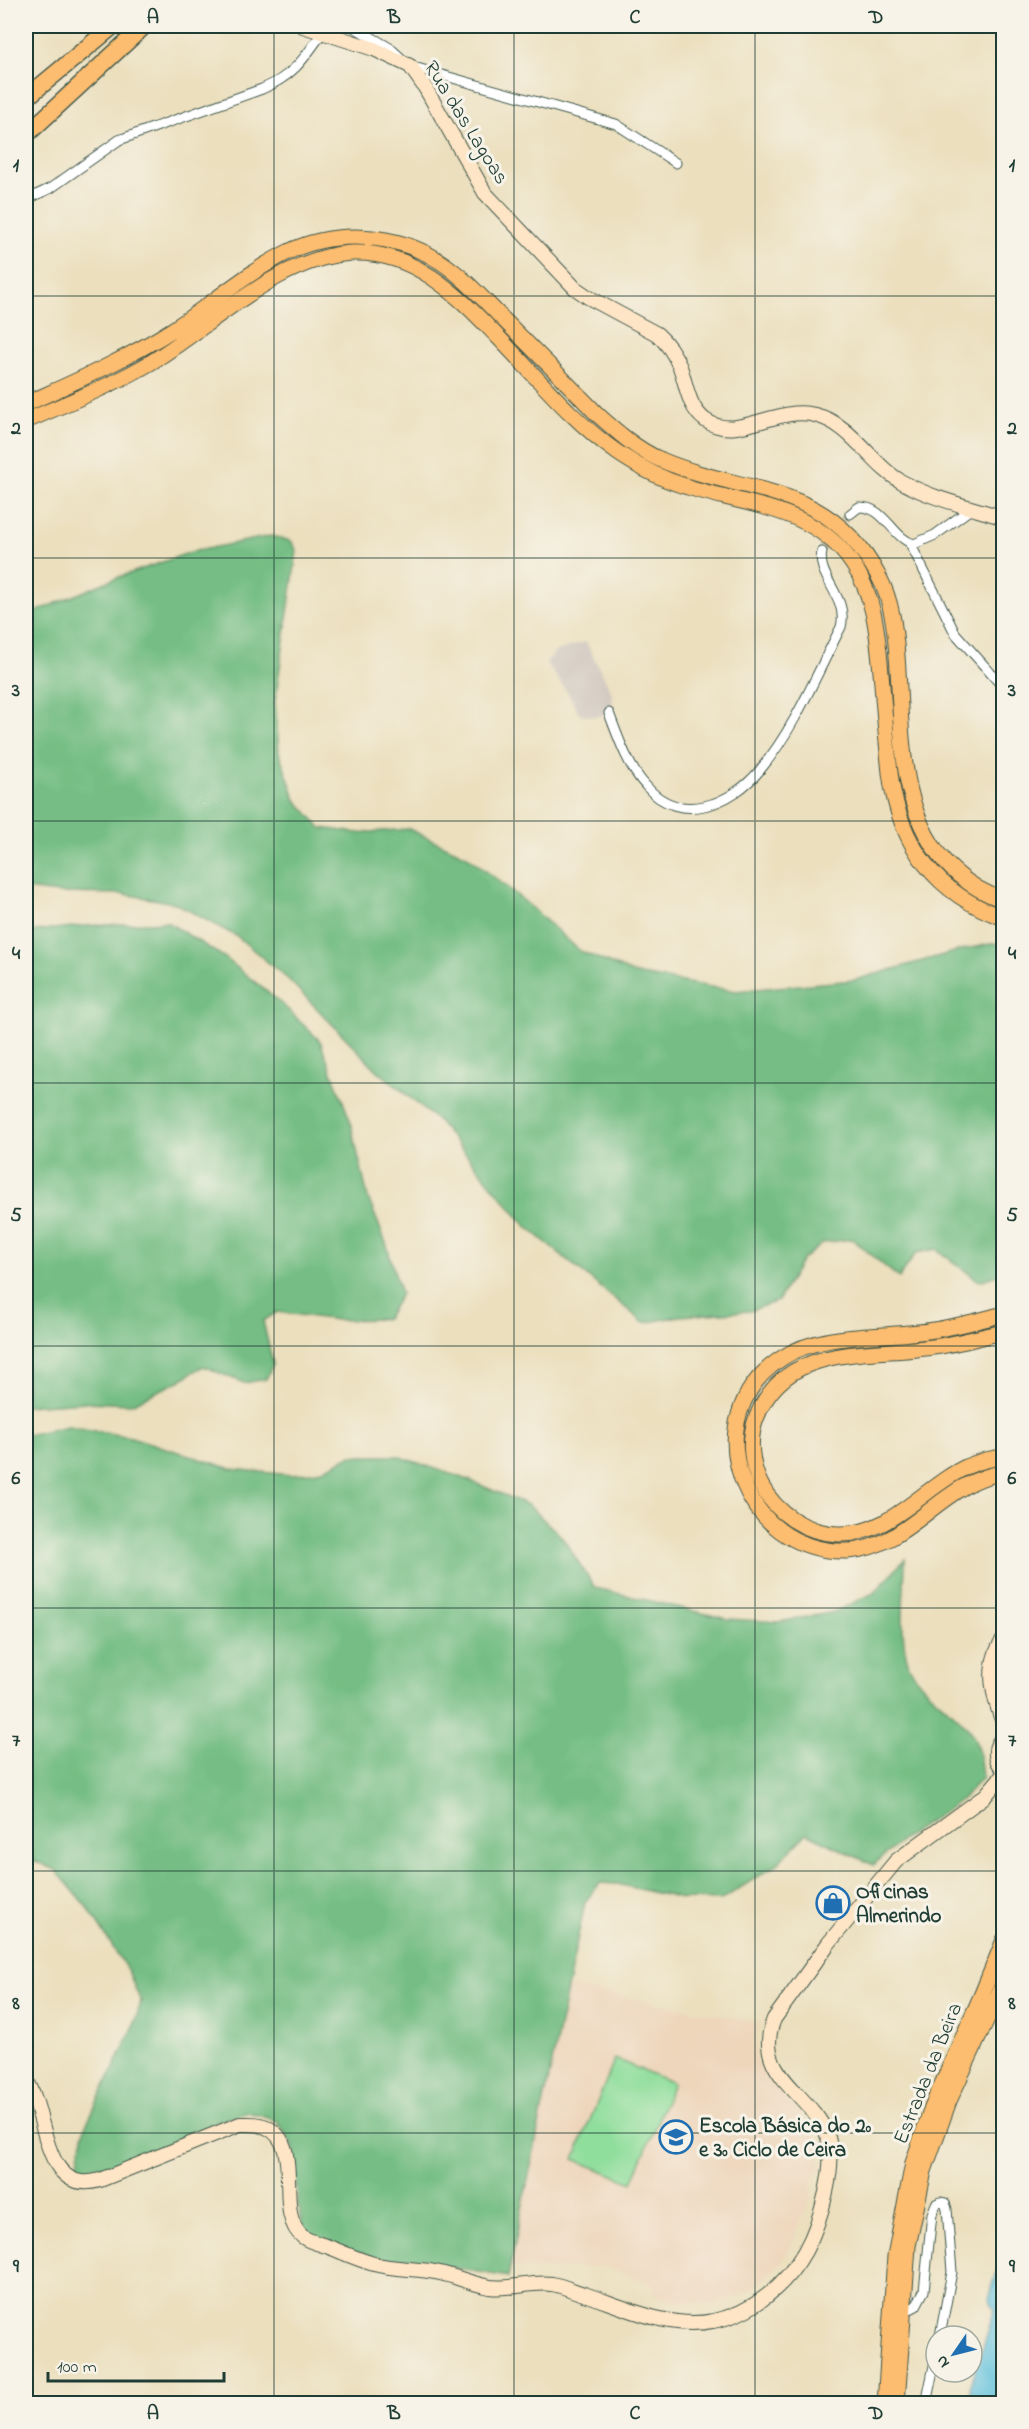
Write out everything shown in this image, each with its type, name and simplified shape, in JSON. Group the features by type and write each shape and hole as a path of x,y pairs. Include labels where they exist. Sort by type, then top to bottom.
{"highway":[{"path":"26,98 113,26"},
{"path":"26,135 144,26"}],"main road":[{"path":"26,404 124,359 173,330 265,265 291,251 324,241 358,237 394,242 439,260 467,283 597,414 634,444 672,464 798,500 831,518 856,542 881,581 892,615 906,766 920,823 936,851 958,874 985,892 1004,900"},
{"path":"26,421 148,364 267,283 310,261 338,255 366,254 397,260 428,273 458,296 586,427 615,451 643,469 673,482 787,513 814,527 842,550 862,580 875,619 892,791 902,825 926,865 947,888 975,906 1004,918"},
{"path":"1004,1314 935,1330 819,1342 792,1352 771,1366 753,1387 738,1422 736,1452 741,1481 748,1496 768,1522 780,1533 820,1550 857,1550 880,1544 904,1530 971,1482 1004,1473"},
{"path":"1004,1332 931,1348 839,1356 807,1364 784,1377 770,1392 753,1426 752,1443 755,1472 761,1485 779,1509 802,1525 837,1534 858,1532 878,1525 968,1466 1004,1457"},
{"name":"Estrada da Beira","path":"885,2403 895,2256 913,2163 932,2107 1004,1940"},
{"name":"Estrada da Beira","path":"897,2403 908,2246 930,2148 1004,1982"}],"street":[{"name":"Rua das Lagoas","path":"303,26 374,48 410,66 426,89 475,180 489,198 575,288 657,334 665,341 680,367 693,406 704,419 713,424 734,428 786,413 816,415 838,425 889,473 904,483 940,498 1004,518"},
{"path":"352,26 390,48 410,66 616,124 676,163"},
{"path":"26,33 26,42"},
{"path":"26,198 51,188 119,140 284,79 302,62 322,33"},
{"path":"850,514 859,507 870,508 909,543 955,633 1004,688"},
{"path":"909,543 918,543 930,538 972,508"},
{"path":"609,713 617,735 639,777 646,787 658,797 683,808 696,808 716,803 740,790 761,769 788,730 841,627 842,610 823,567 822,552"},
{"path":"1004,1639 995,1654 992,1678 994,1694 1004,1725"},
{"path":"1004,1737 996,1746 995,1753 1004,1769"},
{"path":"26,2080 34,2095 42,2128 54,2161 62,2172 75,2181 88,2183 100,2180 240,2124 254,2124 268,2128 280,2140 286,2153 291,2216 295,2228 304,2238 375,2265 422,2270 493,2287 555,2284 668,2321 691,2324 714,2321 747,2309 787,2277 806,2250 828,2183 831,2160 826,2132 775,2068 770,2055 769,2030 774,2019 828,1944 896,1861 986,1796 1004,1774"},
{"path":"904,2312 916,2306 924,2291 932,2214 936,2204 940,2202 945,2204 947,2210 952,2272 942,2324"},
{"path":"926,2403 930,2384"}],"shaded area":[{"path":"586,642 612,693 613,712 596,717 579,714 568,693 546,663 556,651"},
{"name":"Escola Básica do 2º e 3º Ciclo de Ceira","path":"568,1986 760,2023 755,2041 757,2061 764,2073 812,2128 819,2146 821,2171 815,2175 810,2200 790,2249 778,2266 755,2287 738,2297 713,2304 674,2301 652,2294 655,2286 605,2266 545,2270 509,2266"}],"green space":[{"path":"271,536 291,541 297,551 275,701 279,753 296,800 321,828 358,833 409,829 467,856 523,900 580,951 635,974 735,991 855,980 961,950 995,943 1003,946 1004,1270 998,1275 979,1281 936,1249 916,1253 899,1278 852,1239 823,1243 802,1260 778,1301 750,1311 680,1316 644,1323 526,1226 439,1122 377,1070 289,980 238,937 175,903 124,894 59,893 26,889 26,616 111,580 191,552"},
{"path":"167,922 224,957 282,1004 320,1041 350,1120 368,1198 386,1243 401,1294 386,1319 337,1320 277,1312 263,1321 273,1364 266,1379 244,1383 203,1366 179,1381 131,1404 86,1402 26,1406 26,932 82,926"},
{"path":"68,1426 131,1437 232,1469 291,1475 323,1470 350,1456 398,1456 468,1480 528,1505 562,1537 595,1588 728,1619 779,1622 834,1612 874,1593 905,1559 903,1627 909,1665 922,1685 971,1733 978,1749 982,1778 962,1799 905,1838 873,1865 807,1833 775,1866 721,1900 682,1899 617,1884 600,1883 585,1902 508,2277 431,2264 378,2259 319,2239 304,2229 298,2205 293,2145 277,2121 248,2112 218,2122 100,2175 75,2175 85,2127 133,2028 141,2002 128,1971 90,1911 56,1870 26,1857 26,1435"},
{"path":"615,2059 673,2083 632,2183 574,2159"}],"water":[{"path":"1003,2251 1003,2403 973,2403 971,2384 984,2384 984,2344 995,2309 989,2299"}],"tunnel":[{"path":"822,552 850,514"}],"place":[{"name":"Oficinas Almerindo","path":"833,1903"},
{"name":"Escola Básica do 2º e 3º Ciclo de Ceira","path":"676,2137"}]}
